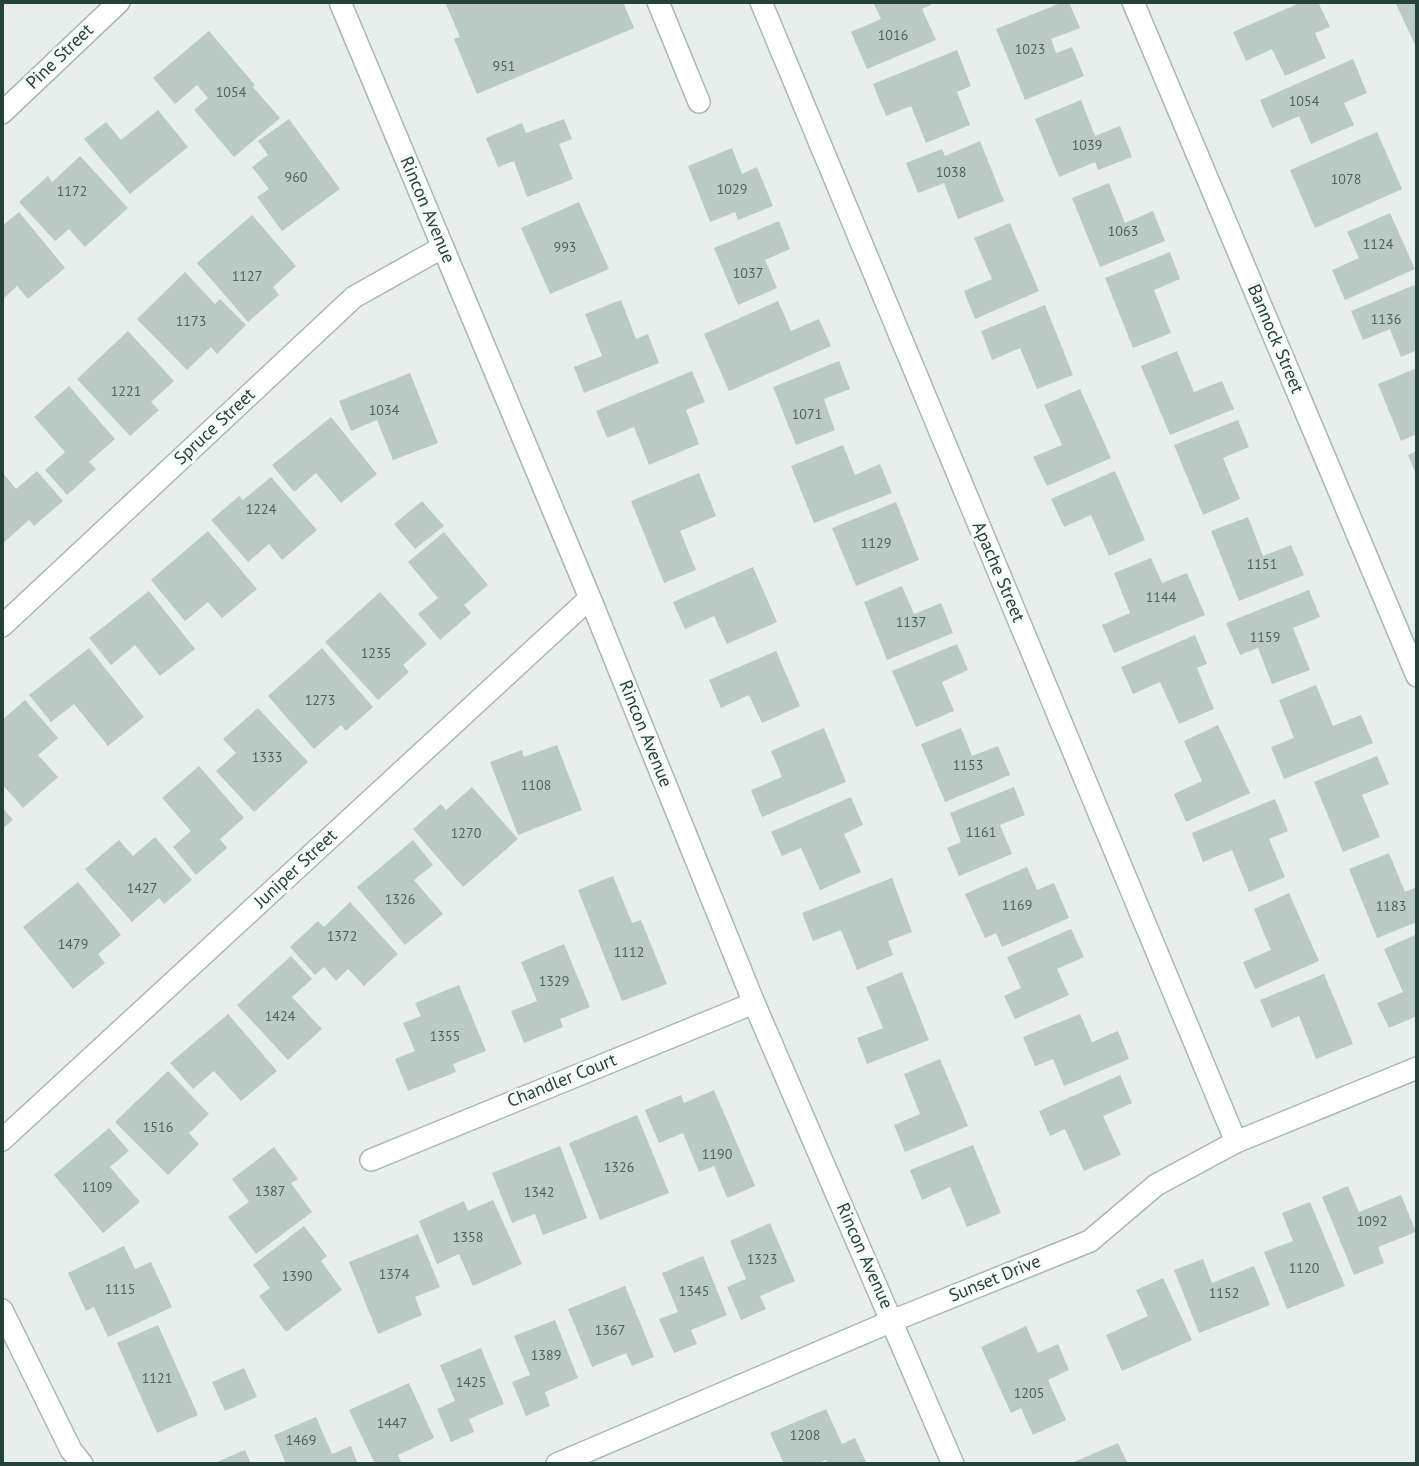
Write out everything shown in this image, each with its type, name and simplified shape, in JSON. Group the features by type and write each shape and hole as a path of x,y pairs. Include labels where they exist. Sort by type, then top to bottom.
{"street":[{"name":"Pine Street","path":"2,113 119,2"},
{"name":"Rincon Avenue","path":"340,2 590,598 754,1003 953,1464"},
{"path":"658,2 699,102"},
{"name":"Apache Street","path":"761,2 1236,1142"},
{"name":"Bannock Street","path":"1133,2 1417,676"},
{"name":"Spruce Street","path":"2,626 354,297 443,247"},
{"name":"Juniper Street","path":"2,1140 590,598"},
{"name":"Chandler Court","path":"370,1160 754,1003"},
{"name":"Sunset Drive","path":"557,1464 892,1321 1090,1241 1156,1185 1236,1142 1417,1068"},
{"path":"2,1310 71,1450 82,1464"}],"building":[{"path":"445,2 623,2 634,28 477,94 454,39 460,37"},
{"path":"873,2 929,2 931,5 922,9 936,40 867,69 851,32 881,19"},
{"path":"1069,2 1080,28 1051,39 1056,53 1072,47 1084,76 1025,100 996,29"},
{"path":"1302,2 1318,2 1330,27 1315,33 1326,58 1285,76 1272,49 1246,61 1233,32"},
{"path":"1395,2 1417,2 1417,49"},
{"path":"209,31 280,118 234,157 194,110 208,98 197,85 175,104 153,78"},
{"path":"957,50 971,86 957,92 970,125 926,143 911,106 886,116 873,84"},
{"path":"1353,59 1367,93 1344,103 1354,125 1311,144 1299,116 1272,128 1260,100"},
{"path":"1081,100 1095,136 1120,126 1132,157 1098,170 1095,162 1059,177 1035,119"},
{"path":"158,110 188,147 130,194 84,139 106,122 121,140"},
{"path":"289,119 340,189 282,231 257,197 269,189 252,167 268,155 258,141"},
{"path":"564,119 572,139 559,144 573,179 527,197 514,161 498,167 486,138 522,123 526,133"},
{"path":"1377,132 1402,189 1315,228 1290,170"},
{"path":"980,141 1004,201 958,219 944,183 918,193 906,163 942,149 945,156"},
{"path":"732,148 742,174 757,167 773,206 738,220 735,212 710,222 688,166"},
{"path":"80,156 128,208 85,247 69,229 55,241 19,202 48,176 52,182"},
{"path":"1109,183 1125,223 1153,211 1165,241 1100,267 1072,198"},
{"path":"579,202 609,269 550,294 521,228"},
{"path":"19,212 65,268 28,299 17,286 2,300 2,226"},
{"path":"1390,213 1415,269 1345,300 1332,270 1359,258 1347,232"},
{"path":"252,215 296,266 273,287 279,295 248,322 197,263"},
{"path":"779,221 790,249 765,260 777,288 738,305 714,248"},
{"path":"1010,223 1039,291 975,319 964,291 992,279 974,238"},
{"path":"1170,252 1180,279 1154,290 1171,333 1133,348 1105,278"},
{"path":"185,272 215,304 220,299 246,325 217,354 211,347 187,370 137,319"},
{"path":"1417,284 1417,350 1401,357 1390,329 1363,340 1351,311"},
{"path":"621,300 636,339 648,334 659,363 584,393 574,367 602,356 585,314"},
{"path":"778,301 791,331 819,319 831,346 729,391 704,334"},
{"path":"1045,305 1073,375 1037,389 1020,348 992,360 981,331"},
{"path":"128,331 174,381 151,402 159,410 130,436 77,379"},
{"path":"1177,351 1194,392 1222,381 1234,409 1170,435 1141,366"},
{"path":"839,361 850,389 824,399 835,430 796,445 773,387"},
{"path":"1417,368 1417,434 1401,441 1378,384"},
{"path":"692,371 705,402 686,410 699,444 649,465 634,427 607,438 596,411"},
{"path":"410,373 438,443 393,460 377,420 351,431 339,401"},
{"path":"69,386 115,439 89,462 96,469 67,495 45,470 65,452 34,417"},
{"path":"1080,389 1111,458 1047,486 1033,457 1062,445 1044,405"},
{"path":"331,417 377,474 341,503 316,473 294,492 272,465"},
{"path":"1238,420 1249,447 1223,458 1240,499 1203,515 1174,445"},
{"path":"843,445 855,475 880,464 892,493 814,523 791,466"},
{"path":"1417,451 1417,477 1408,455"},
{"path":"37,471 63,501 34,526 29,520 2,544 2,472 16,489"},
{"path":"1115,471 1145,540 1109,556 1091,515 1064,527 1051,499"},
{"path":"699,473 716,516 680,531 696,570 664,583 631,501"},
{"path":"271,477 317,530 282,560 269,544 248,562 211,520 239,496 243,500"},
{"path":"422,501 444,526 415,549 394,524"},
{"path":"896,502 919,560 856,586 832,528"},
{"path":"1248,517 1263,556 1291,545 1304,575 1239,601 1211,531"},
{"path":"208,531 257,589 222,618 208,602 185,621 151,580"},
{"path":"444,532 488,585 464,605 471,613 440,640 418,614 438,598 408,562"},
{"path":"1151,558 1162,583 1187,573 1205,615 1114,653 1102,625 1130,613 1114,573"},
{"path":"753,567 777,622 727,644 714,616 685,629 673,602"},
{"path":"902,586 914,614 941,603 953,633 887,660 864,602"},
{"path":"1309,590 1320,617 1293,628 1310,670 1272,684 1258,648 1240,655 1226,623"},
{"path":"149,591 195,649 160,676 135,645 111,665 89,638"},
{"path":"380,592 427,644 403,665 409,672 378,700 325,642"},
{"path":"1195,635 1207,664 1197,668 1214,709 1179,724 1160,682 1133,694 1121,667"},
{"path":"957,644 968,670 942,682 954,711 916,727 892,671"},
{"path":"89,648 144,717 108,746 74,704 51,722 29,695"},
{"path":"322,648 373,707 346,731 341,725 314,749 268,696"},
{"path":"776,651 800,706 762,723 749,695 721,708 709,680"},
{"path":"1316,685 1333,726 1361,715 1373,743 1284,779 1271,747 1294,738 1279,700"},
{"path":"25,700 58,738 38,755 58,777 23,808 2,784 2,720"},
{"path":"258,708 308,762 254,812 216,771 236,753 223,739"},
{"path":"1218,725 1250,793 1186,822 1174,794 1202,781 1184,741"},
{"path":"824,728 846,782 762,817 751,790 782,777 771,751"},
{"path":"961,728 972,756 998,746 1010,775 945,802 921,744"},
{"path":"557,745 582,810 518,835 490,762 522,750 524,757"},
{"path":"1377,756 1389,784 1362,795 1380,837 1343,852 1314,782"},
{"path":"199,766 244,818 220,839 227,848 196,875 173,847 191,831 162,798"},
{"path":"472,787 518,839 463,887 413,829 441,804 446,810"},
{"path":"1014,787 1025,815 1000,825 1012,854 959,876 947,848 961,842 950,813"},
{"path":"851,797 863,825 844,834 861,872 820,890 801,848 782,856 771,832"},
{"path":"1275,799 1288,831 1269,839 1285,877 1249,892 1232,850 1203,862 1192,833"},
{"path":"2,807 13,820 2,829"},
{"path":"155,837 192,880 164,904 159,898 132,922 85,869 119,840 133,856"},
{"path":"413,840 433,865 414,880 443,914 405,945 357,887"},
{"path":"1389,853 1405,892 1417,887 1417,922 1377,938 1349,869"},
{"path":"1027,867 1037,890 1054,883 1069,918 1002,947 996,933 985,938 965,894"},
{"path":"613,876 632,923 641,920 667,984 622,1001 578,890"},
{"path":"892,878 912,932 888,941 893,955 857,970 841,930 813,941 802,913"},
{"path":"78,882 121,935 98,954 105,963 73,989 23,927"},
{"path":"1289,893 1319,961 1255,989 1243,962 1271,950 1254,909"},
{"path":"350,902 398,954 364,986 348,969 336,981 324,967 315,975 290,947 318,921 324,927"},
{"path":"1071,929 1084,957 1057,969 1069,995 1015,1019 1004,996 1021,988 1007,957"},
{"path":"1417,934 1417,1016 1389,1028 1377,1003 1403,992 1384,949"},
{"path":"564,944 590,1007 560,1019 563,1027 524,1043 511,1011 537,1001 521,962"},
{"path":"291,956 312,979 292,997 322,1029 288,1060 237,1005"},
{"path":"902,972 929,1040 867,1064 857,1038 883,1028 866,987"},
{"path":"1324,974 1353,1044 1316,1059 1299,1016 1272,1028 1260,1000"},
{"path":"459,985 486,1051 453,1064 456,1072 408,1091 395,1059 415,1051 403,1023 421,1016 415,1003"},
{"path":"228,1014 277,1071 241,1101 214,1071 193,1089 170,1063"},
{"path":"1080,1014 1092,1042 1118,1031 1129,1059 1064,1086 1053,1059 1035,1066 1023,1037"},
{"path":"940,1059 968,1126 905,1152 894,1125 920,1114 904,1074"},
{"path":"168,1071 209,1114 189,1133 199,1144 168,1175 115,1122"},
{"path":"1120,1075 1132,1103 1103,1116 1121,1155 1084,1171 1065,1129 1050,1136 1039,1111"},
{"path":"714,1090 755,1186 727,1198 714,1166 699,1172 683,1133 659,1143 645,1110 681,1095 684,1103"},
{"path":"637,1115 669,1193 600,1220 569,1143"},
{"path":"109,1128 129,1151 110,1167 140,1202 103,1233 54,1175"},
{"path":"973,1145 1001,1213 967,1227 950,1187 922,1200 910,1170"},
{"path":"560,1146 587,1218 543,1235 535,1214 512,1223 492,1173"},
{"path":"274,1147 298,1179 291,1183 312,1212 256,1254 228,1217 249,1202 232,1179"},
{"path":"1348,1186 1359,1212 1401,1195 1416,1232 1378,1247 1384,1263 1354,1275 1322,1197"},
{"path":"493,1200 522,1264 473,1286 459,1254 437,1264 419,1221 464,1201 468,1211"},
{"path":"1310,1202 1345,1286 1287,1309 1264,1252 1293,1241 1282,1213"},
{"path":"770,1223 795,1281 760,1296 766,1309 741,1320 727,1287 746,1279 730,1241"},
{"path":"304,1226 327,1256 321,1261 342,1290 286,1332 259,1296 270,1288 253,1265"},
{"path":"418,1234 440,1287 415,1297 422,1315 378,1334 349,1262"},
{"path":"124,1246 135,1269 151,1262 172,1307 108,1337 94,1307 86,1311 68,1273"},
{"path":"703,1256 727,1315 691,1330 697,1344 674,1353 659,1319 678,1312 662,1273"},
{"path":"1203,1259 1212,1283 1254,1266 1270,1305 1199,1333 1174,1270"},
{"path":"1163,1278 1192,1340 1122,1371 1106,1335 1148,1316 1136,1290"},
{"path":"625,1286 654,1357 632,1366 626,1353 592,1367 568,1309"},
{"path":"555,1320 578,1378 545,1392 550,1406 526,1416 512,1382 530,1375 514,1336"},
{"path":"158,1325 198,1415 157,1433 117,1343"},
{"path":"1026,1326 1038,1353 1058,1344 1069,1370 1048,1380 1066,1420 1033,1435 1021,1408 1011,1413 981,1347"},
{"path":"481,1348 504,1404 469,1419 474,1432 451,1442 437,1409 455,1401 440,1365"},
{"path":"244,1368 257,1397 225,1411 212,1382"},
{"path":"409,1383 434,1438 398,1455 402,1464 375,1464 349,1410"},
{"path":"826,1409 842,1444 855,1438 866,1462 828,1464 826,1460 815,1464 784,1464 770,1433"},
{"path":"316,1417 332,1454 351,1446 358,1464 286,1464 274,1435"},
{"path":"1118,1443 1128,1464 1069,1464"},
{"path":"245,1450 251,1464 212,1464"}]}
